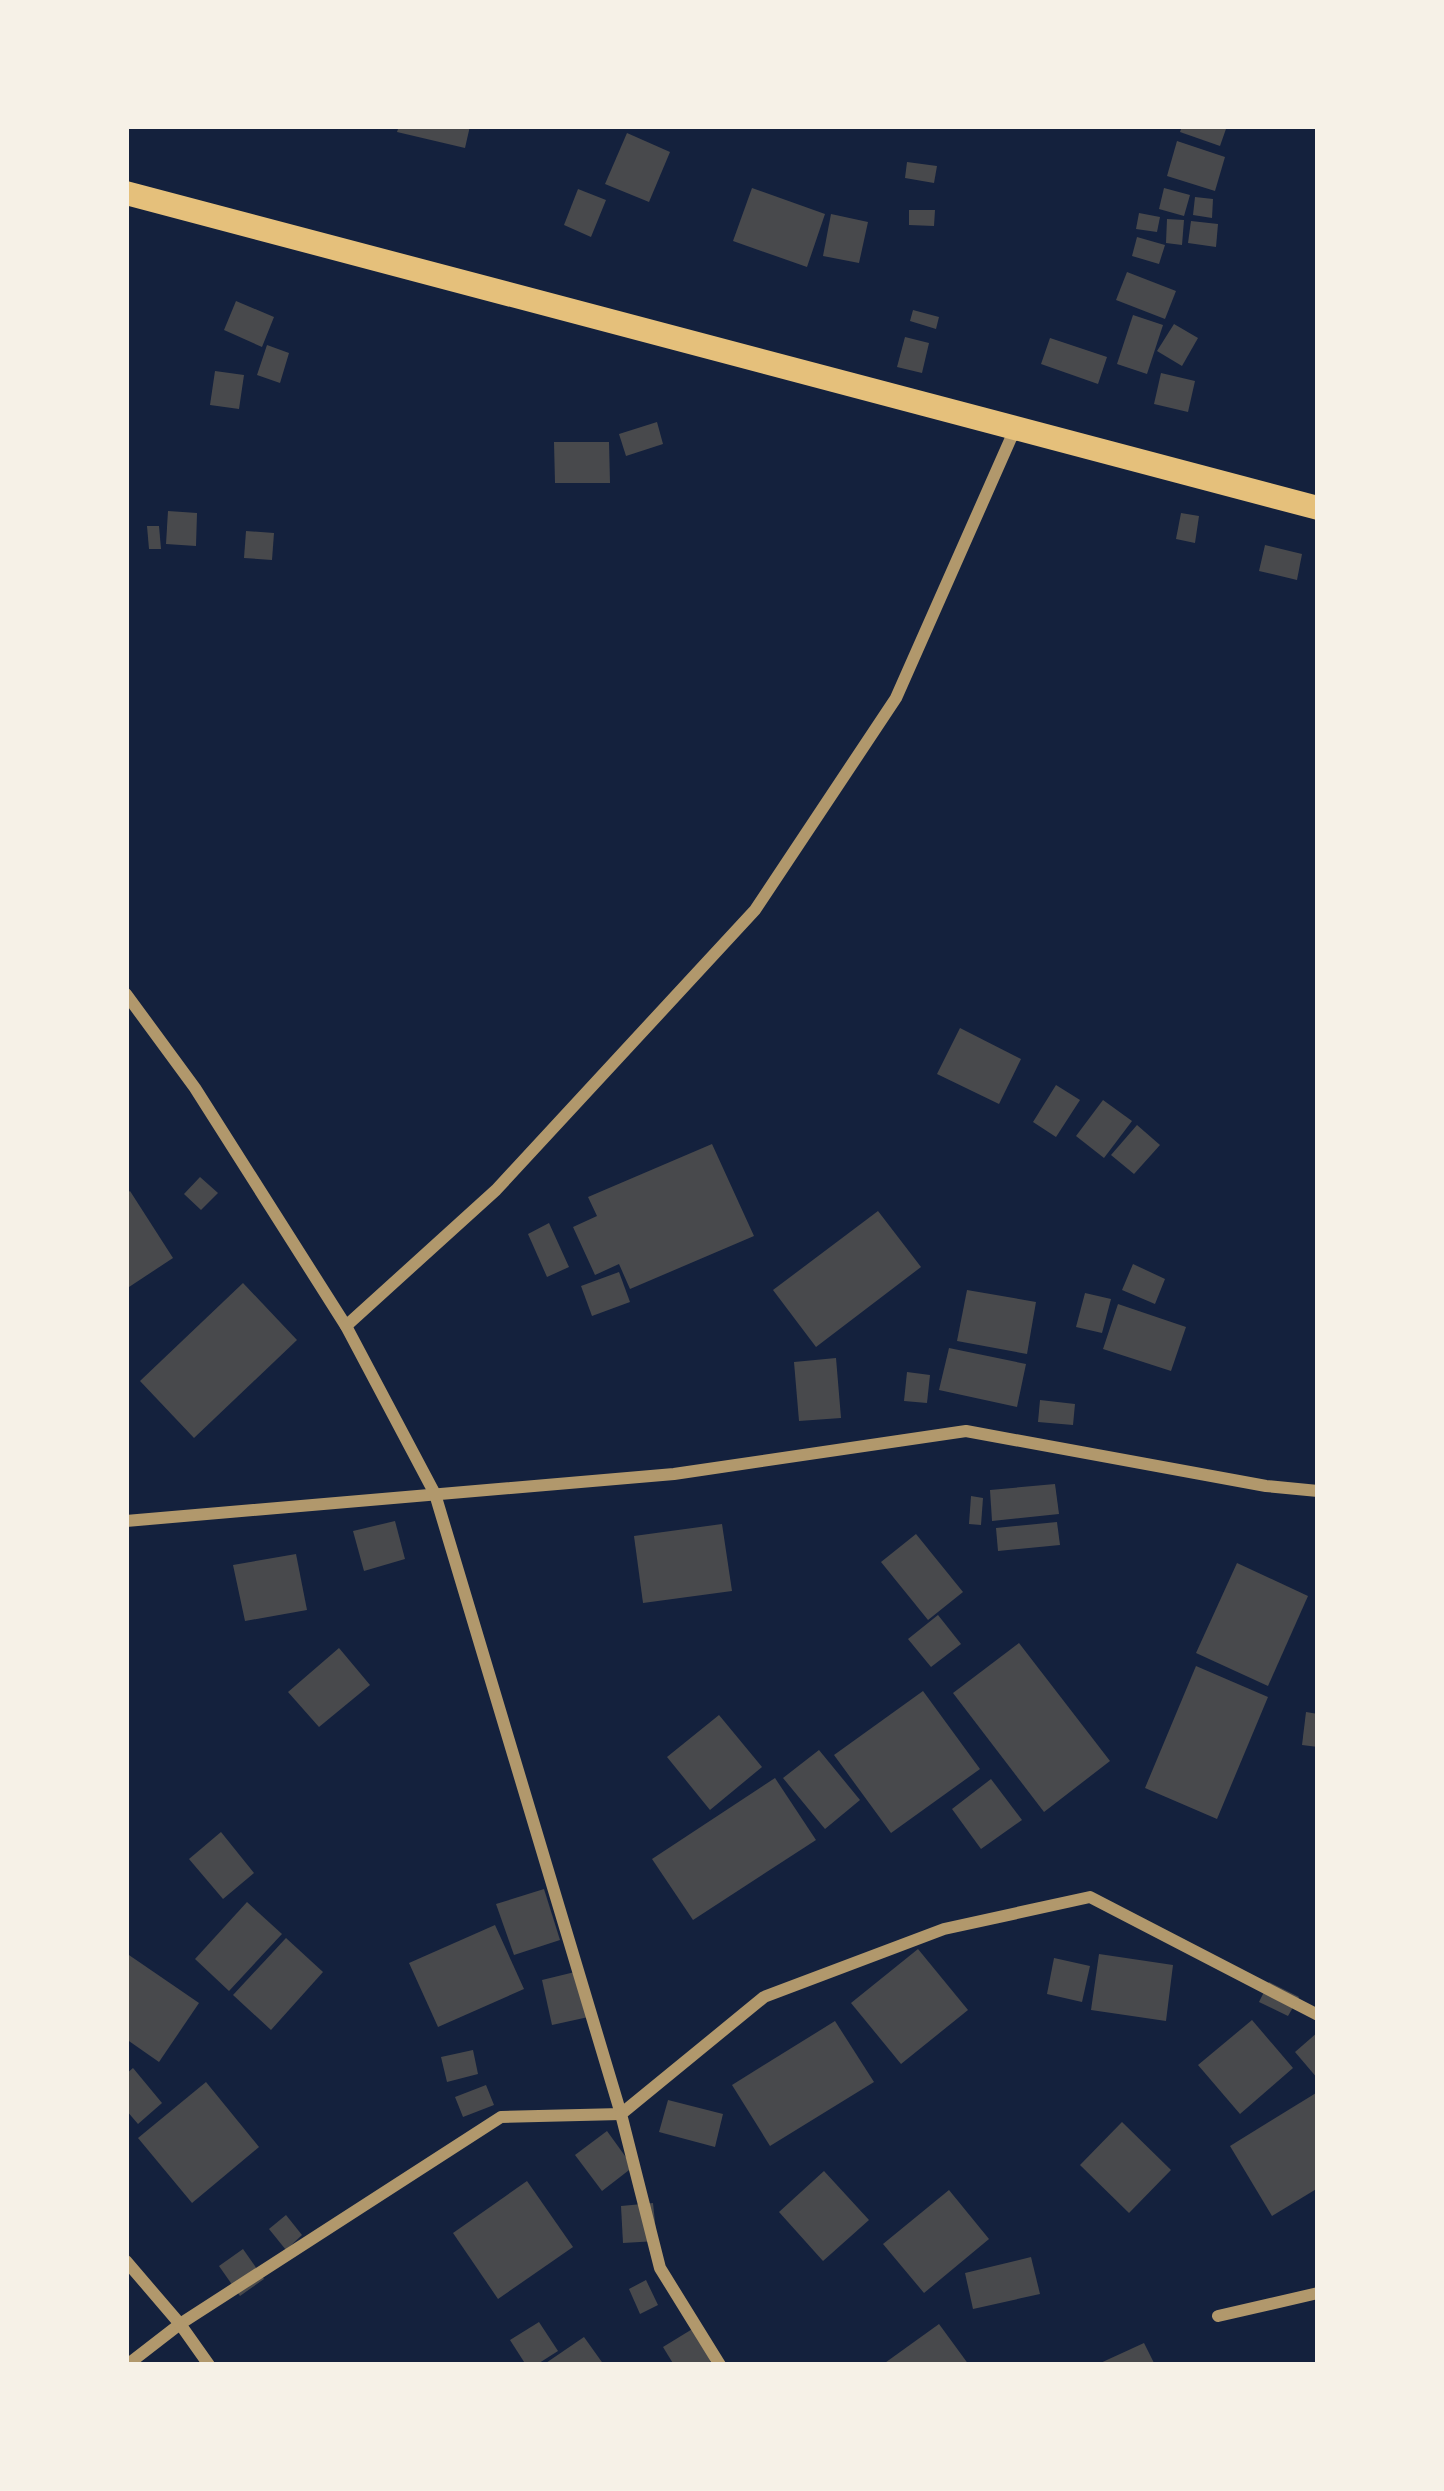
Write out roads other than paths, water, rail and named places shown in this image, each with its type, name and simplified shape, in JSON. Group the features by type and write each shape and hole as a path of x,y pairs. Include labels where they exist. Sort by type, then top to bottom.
{"main road":[{"path":"126,193 1318,508"}],"street":[{"path":"346,1326 496,1190 754,910 896,698 1016,427"},
{"path":"126,994 194,1088 346,1326 435,1495 621,2114 660,2268 720,2365"},
{"path":"126,1521 674,1474 966,1431 1266,1486 1318,1490"},
{"path":"127,2365 180,2324 501,2117 621,2114 764,1997 944,1929 1090,1897 1318,2015"},
{"path":"126,2261 209,2365"},
{"path":"1218,2316 1318,2293"}]}
